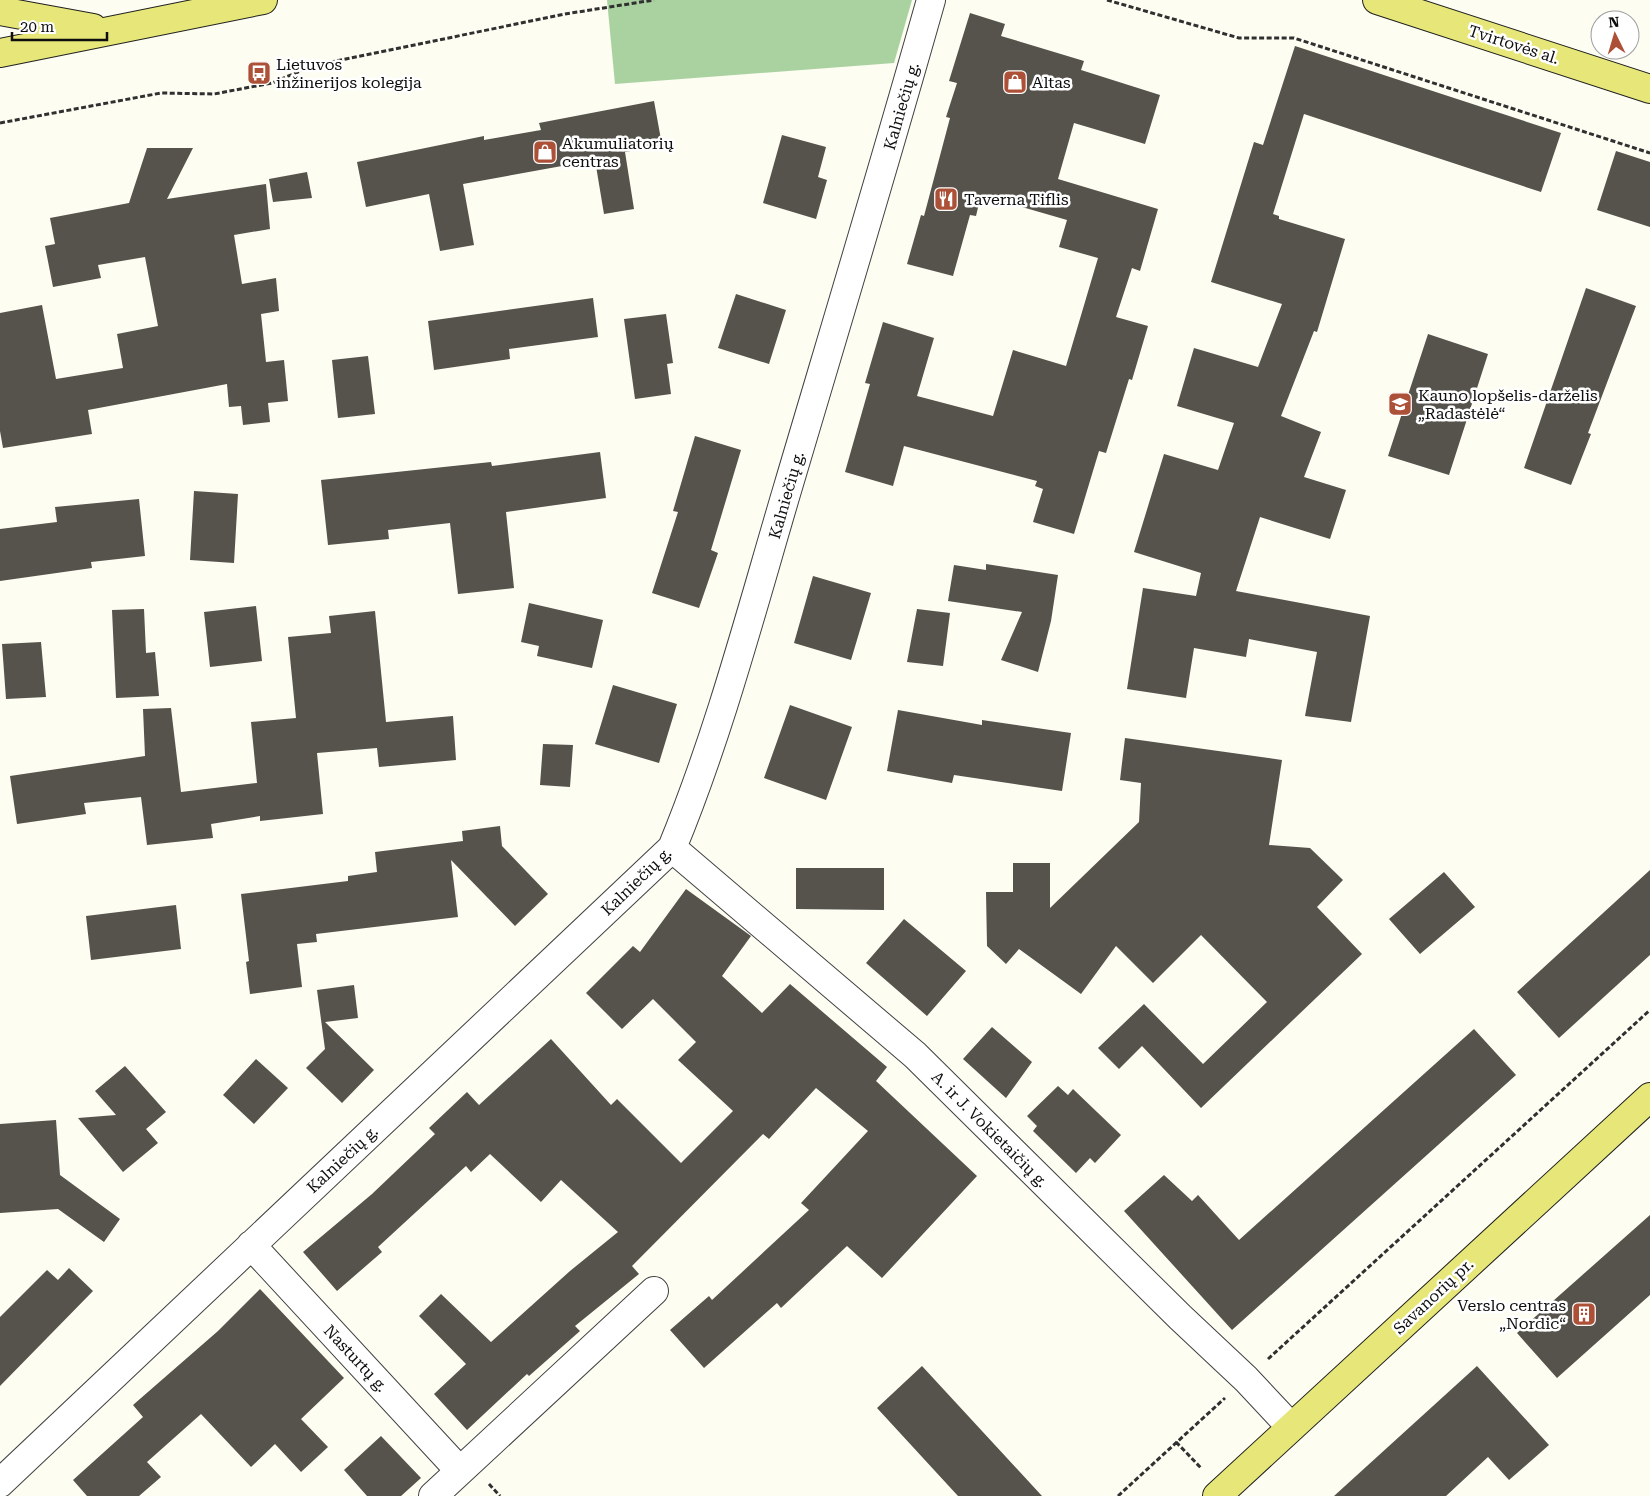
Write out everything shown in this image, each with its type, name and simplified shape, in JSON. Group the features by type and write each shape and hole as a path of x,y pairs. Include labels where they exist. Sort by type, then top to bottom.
{"main road":[{"path":"0,53 263,0"},
{"name":"Tvirtovės al.","path":"1377,0 1650,89"},
{"path":"0,11 107,31"},
{"name":"Savanorių pr.","path":"1220,1493 1650,1097"}],"street":[{"name":"Kalniečių g.","path":"0,1483 672,848 691,802 742,642 866,231 931,0"},
{"name":"A. ir J. Vokietaičių g.","path":"672,848 915,1055 1180,1317 1246,1379 1291,1427"},
{"name":"Nasturtų g.","path":"251,1245 460,1471"},
{"path":"433,1496 654,1291"}],"path":[{"path":"0,123 161,93 214,94 272,83 312,66 565,14 654,0"},
{"path":"1107,0 1239,38 1294,38 1650,153"},
{"path":"1118,1496 1650,1010"},
{"path":"1176,1442 1220,1493"}],"green space":[{"path":"607,0 912,0 894,63 615,84"}],"building":[{"path":"970,13 1005,24 1001,36 1084,61 1081,70 1160,95 1145,144 1074,123 1058,179 1158,209 1140,271 1132,268 1116,317 1148,326 1132,380 1129,379 1106,453 1099,451 1074,534 1033,522 1043,489 1035,486 1037,481 904,446 893,486 845,472 870,384 865,383 883,322 934,338 917,396 993,416 1013,350 1066,366 1098,258 1059,247 1067,220 981,195 976,216 970,215 953,276 907,264 921,215 924,216 950,118 946,117 957,83 949,81"},
{"path":"1295,46 1561,133 1541,192 1304,114 1273,214 1279,216 1279,219 1345,239 1317,332 1314,331 1281,416 1321,432 1304,477 1346,490 1330,539 1260,517 1236,591 1370,616 1351,722 1305,716 1317,652 1249,639 1246,657 1194,648 1186,698 1127,689 1143,588 1196,596 1201,573 1134,552 1164,454 1218,470 1234,423 1177,406 1194,348 1258,367 1282,304 1211,282 1254,142 1263,145"},
{"path":"654,101 662,145 625,152 634,209 604,214 595,160 463,184 474,245 440,251 429,194 366,207 357,162 484,136 484,140 541,130 539,123"},
{"path":"782,135 826,147 818,177 827,180 816,219 763,203"},
{"path":"147,148 193,148 167,199 266,184 270,229 234,235 242,284 276,278 279,311 261,314 266,362 284,360 288,401 268,403 270,422 243,425 241,406 229,407 227,384 88,410 92,434 3,448 0,431 0,313 42,305 56,379 123,368 117,334 158,326 145,257 98,265 101,278 53,287 45,246 55,244 50,218 129,203"},
{"path":"1616,151 1650,162 1650,227 1597,210"},
{"path":"307,172 312,198 273,202 269,179"},
{"path":"1586,288 1636,306 1588,433 1591,434 1571,485 1524,468"},
{"path":"736,294 786,310 769,364 718,348"},
{"path":"593,298 598,337 509,349 510,359 434,370 428,321"},
{"path":"666,314 673,363 667,364 671,394 635,399 624,319"},
{"path":"1428,334 1488,354 1449,475 1388,456"},
{"path":"368,356 375,414 338,418 332,360"},
{"path":"695,436 741,450 711,550 718,553 699,608 652,593 678,512 673,511"},
{"path":"600,452 606,498 506,512 514,588 458,594 450,523 388,530 389,539 328,545 321,480 491,462 492,466"},
{"path":"194,491 238,494 234,563 190,560"},
{"path":"139,499 145,556 91,562 92,568 0,581 0,529 57,522 55,507"},
{"path":"986,564 1058,575 1051,621 1038,672 1001,660 1022,612 948,601 954,565 986,570"},
{"path":"813,576 871,593 851,660 794,643"},
{"path":"529,603 603,620 592,668 537,656 539,646 521,642"},
{"path":"256,606 262,661 210,667 204,612"},
{"path":"144,609 146,653 155,652 159,696 116,698 112,610"},
{"path":"917,609 950,613 943,666 907,662"},
{"path":"375,611 386,722 453,716 456,760 379,767 377,748 317,753 323,814 260,821 260,816 211,824 213,838 147,845 141,797 84,803 86,814 17,824 10,776 145,756 143,709 171,708 181,792 257,783 251,722 296,718 288,637 331,633 329,616"},
{"path":"41,642 46,697 6,699 2,644"},
{"path":"613,685 677,704 659,763 595,744"},
{"path":"790,705 852,727 826,800 764,778"},
{"path":"898,710 982,725 982,720 1071,733 1062,791 954,775 952,783 887,771"},
{"path":"1125,738 1282,760 1269,845 1310,848 1343,880 1317,907 1362,954 1201,1108 1142,1046 1119,1069 1098,1048 1144,1004 1203,1064 1267,1002 1201,935 1153,983 1116,946 1081,994 1019,949 1006,964 987,946 986,892 1013,892 1013,863 1050,863 1050,908 1139,822 1141,783 1120,780"},
{"path":"543,744 573,745 570,787 540,785"},
{"path":"500,826 502,846 548,894 515,926 451,860 458,917 316,934 317,942 297,944 302,987 250,994 246,962 249,961 241,894 348,881 348,876 377,872 375,852 463,841 462,831"},
{"path":"796,868 884,868 884,910 796,909"},
{"path":"1650,870 1650,955 1559,1038 1517,992"},
{"path":"1444,872 1475,907 1420,954 1389,919"},
{"path":"686,889 751,936 722,976 762,1013 790,984 887,1067 876,1081 977,1176 882,1278 847,1246 781,1308 777,1303 704,1368 670,1330 709,1296 712,1300 809,1210 801,1203 868,1131 816,1088 769,1139 763,1134 632,1266 639,1274 575,1326 580,1331 529,1376 527,1374 467,1430 434,1394 466,1364 419,1316 441,1294 491,1342 570,1271 618,1232 561,1180 541,1202 490,1154 471,1172 466,1166 378,1247 382,1252 337,1291 303,1252 372,1194 435,1134 429,1128 467,1092 479,1105 551,1039 611,1105 617,1099 681,1163 733,1111 678,1060 696,1042 653,999 622,1029 586,993 633,946 640,952"},
{"path":"176,905 181,949 91,960 86,916"},
{"path":"904,919 966,971 927,1016 866,963"},
{"path":"354,985 358,1018 325,1022 374,1070 342,1103 306,1068 325,1049 317,990"},
{"path":"992,1027 1032,1062 1006,1098 963,1059"},
{"path":"1474,1029 1516,1075 1232,1330 1124,1211 1164,1175 1192,1201 1198,1195 1239,1240"},
{"path":"256,1059 288,1088 254,1124 223,1095"},
{"path":"125,1066 166,1112 146,1129 158,1143 123,1172 78,1118 116,1115 95,1091"},
{"path":"1058,1086 1068,1095 1073,1089 1121,1135 1095,1163 1090,1158 1076,1173 1033,1131 1037,1126 1027,1116"},
{"path":"56,1120 60,1175 120,1219 104,1242 58,1209 0,1213 0,1124"},
{"name":"Verslo centras „Nordic“","path":"1650,1215 1650,1295 1557,1378 1517,1333"},
{"path":"69,1268 93,1291 0,1386 0,1317 47,1270 58,1280"},
{"path":"260,1289 344,1378 301,1419 328,1447 301,1472 275,1444 251,1467 201,1414 147,1462 161,1477 139,1496 87,1496 73,1480 143,1417 133,1405 218,1331"},
{"path":"922,1366 1042,1496 958,1496 877,1408"},
{"path":"1477,1366 1549,1445 1509,1480 1488,1457 1446,1496 1334,1496"},
{"path":"381,1436 421,1478 401,1496 367,1496 344,1470"}],"place":[{"name":"Lietuvos inžinerijos kolegija","path":"259,73"},
{"name":"Altas","path":"1015,82"},
{"name":"Akumuliatorių centras","path":"545,152"},
{"name":"Taverna Tiflis","path":"946,199"},
{"name":"Kauno lopšelis-darželis „Radastėlė“","path":"1400,404"},
{"name":"Verslo centras „Nordic“","path":"1584,1314"}]}
